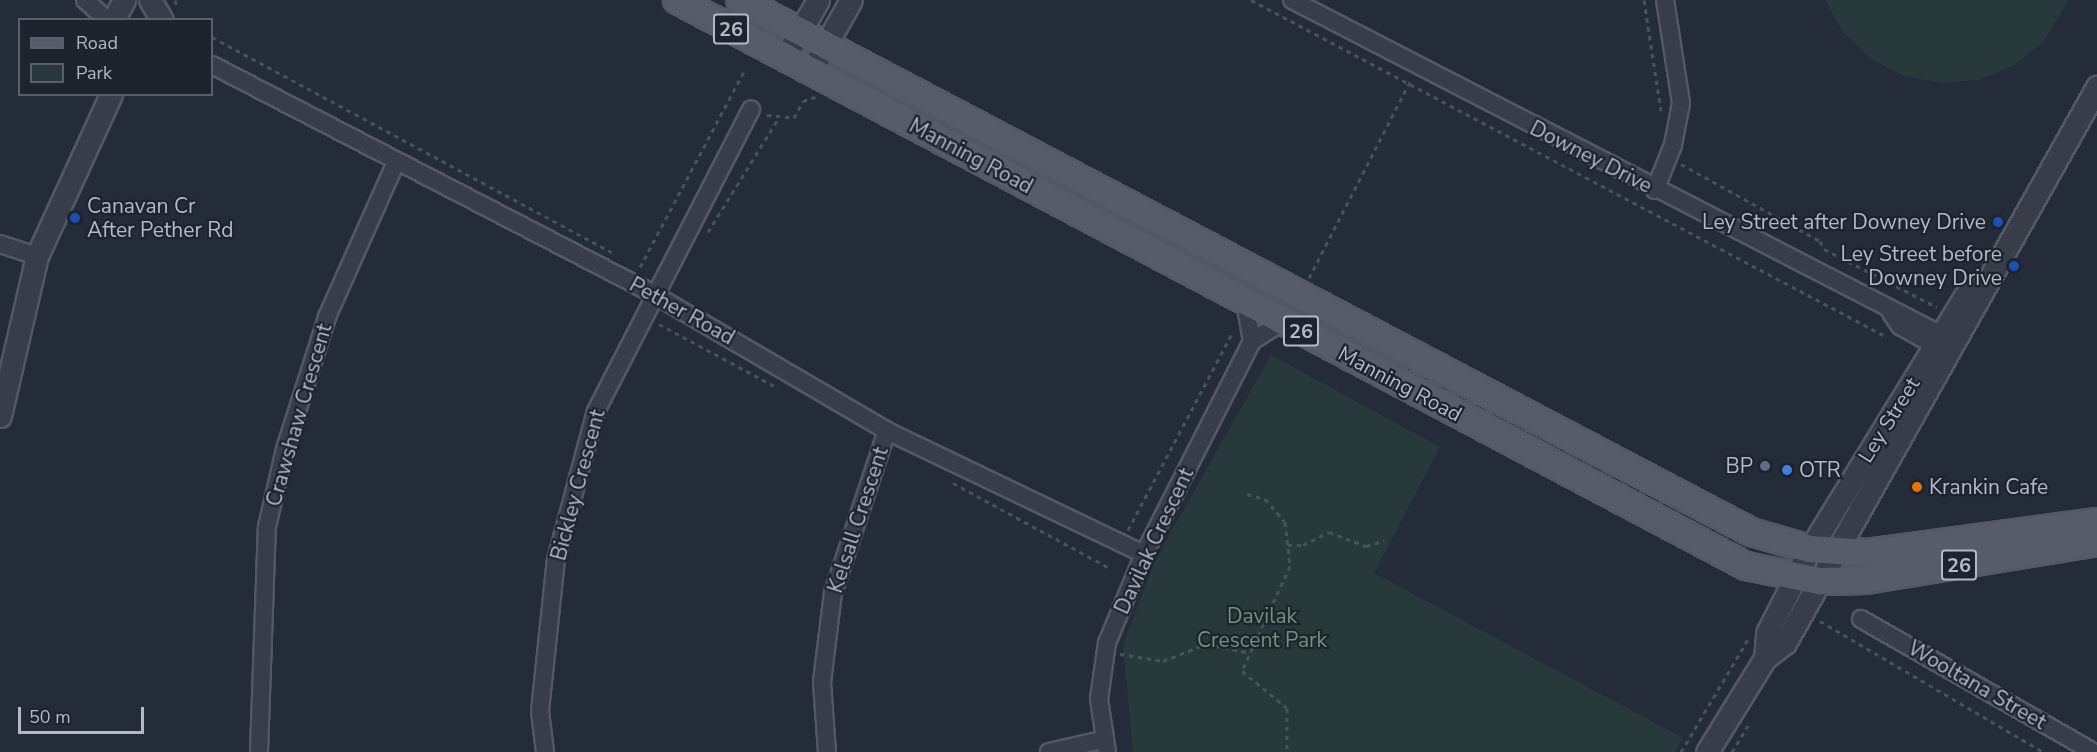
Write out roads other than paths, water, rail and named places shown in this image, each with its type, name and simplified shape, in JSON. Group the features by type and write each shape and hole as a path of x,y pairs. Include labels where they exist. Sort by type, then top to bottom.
{"main road":[{"name":"Manning Road","path":"677,0 811,71 1241,314 1282,322 1727,558 1808,579 1914,573 2097,542"},
{"name":"Manning Road","path":"740,0 1709,512 1810,549 1839,552 1908,548 2097,522"}],"street":[{"path":"85,0 105,18"},
{"path":"114,18 124,0"},
{"path":"785,57 819,0"},
{"path":"811,71 851,0"},
{"name":"Downey Drive","path":"1292,0 1417,69 1892,313 1900,326 1945,344"},
{"path":"1655,190 1668,158 1681,103 1665,0"},
{"name":"Pether Road","path":"214,66 395,164 653,294 887,431 1144,554"},
{"name":"Ley Street","path":"1808,579 1810,549 1945,344 1979,304 1980,288 2097,87"},
{"path":"0,416 37,256 102,104"},
{"name":"Bickley Crescent","path":"545,752 540,711 556,560 596,411 653,294 751,108"},
{"name":"Crawshaw Crescent","path":"259,752 267,527 285,449 327,317 395,164"},
{"path":"0,244 37,256"},
{"path":"1241,314 1252,341 1282,322"},
{"name":"Davilak Crescent","path":"1105,746 1105,652 1144,554 1252,341"},
{"name":"Ley Street","path":"1707,752 1765,658 1767,633 1808,579 1839,552 1945,344"},
{"name":"Kelsall Crescent","path":"827,752 822,682 832,592 887,431"},
{"name":"Wooltana Street","path":"1861,619 2092,752"},
{"path":"1049,752 1105,746"}],"place":[{"name":"Canavan Cr After Pether Rd","path":"75,218"},
{"name":"Ley Street after Downey Drive","path":"1998,222"},
{"name":"Ley Street before Downey Drive","path":"2014,266"},
{"name":"BP","path":"1765,466"},
{"name":"OTR","path":"1787,470"},
{"name":"Krankin Cafe","path":"1917,487"}],"park label":[{"name":"Davilak Crescent Park","path":"1262,628"}]}
